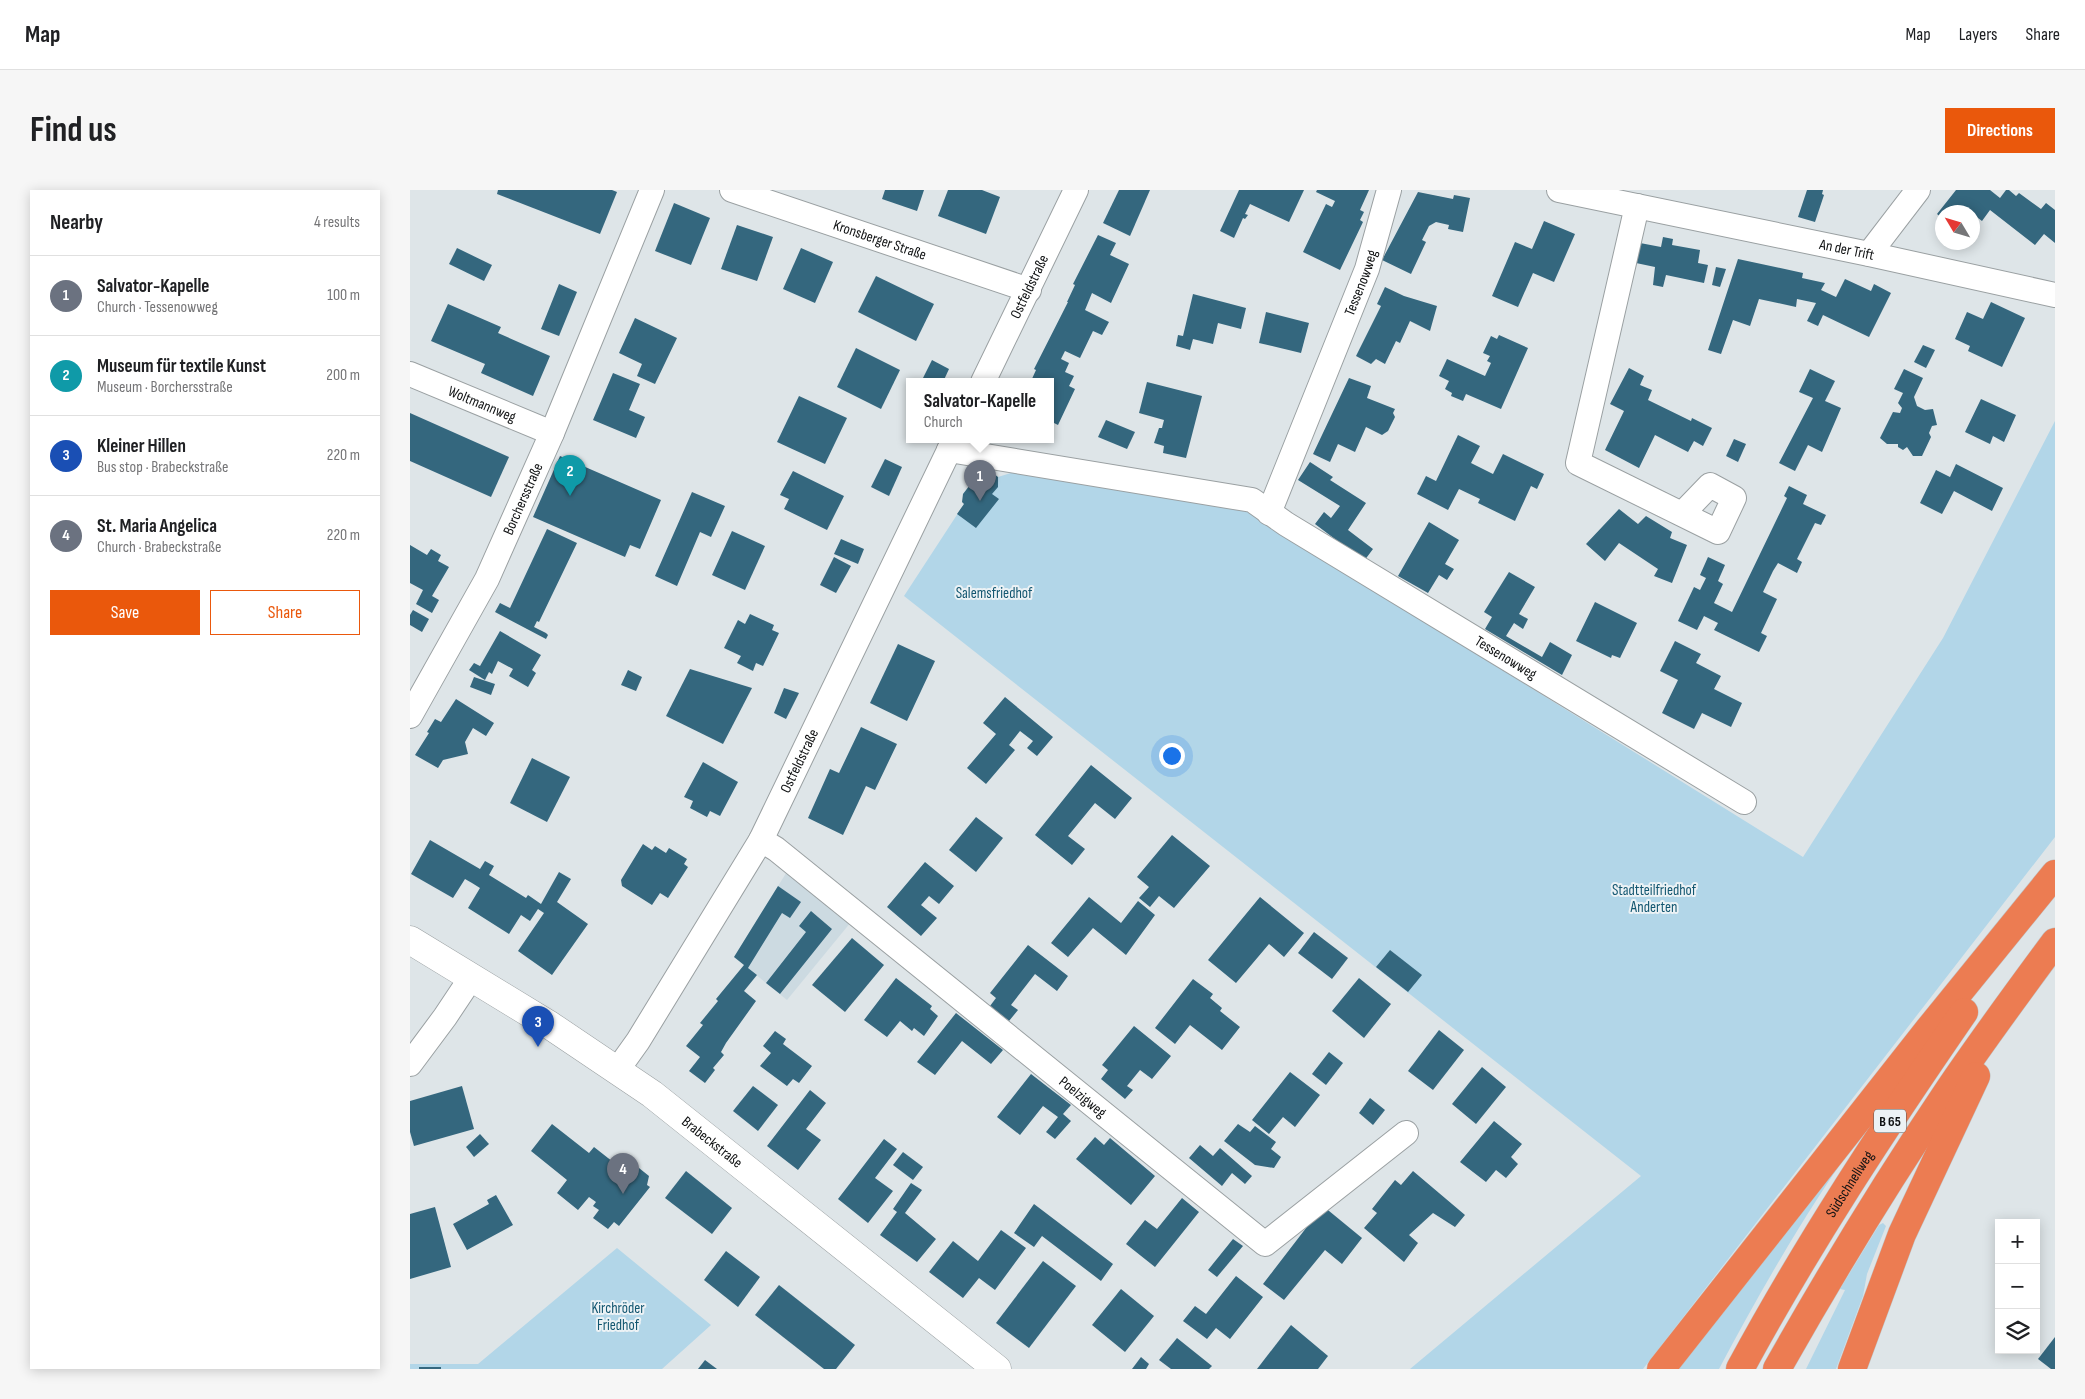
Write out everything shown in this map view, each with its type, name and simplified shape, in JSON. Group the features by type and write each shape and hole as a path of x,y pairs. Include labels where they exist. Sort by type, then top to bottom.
{"highway":[{"path":"1661,1369 1929,1029 2055,874"},
{"name":"Südschnellweg","path":"1740,1369 1777,1301 1846,1187 1926,1067 2055,882"},
{"name":"B 65","path":"1778,1369 1806,1318 1881,1195 1947,1093 2055,942"},
{"path":"1852,1369 1906,1226 1962,1102 2023,986"}],"main road":[{"name":"Brabeckstraße","path":"410,940 551,1026 652,1094 997,1369"}],"street":[{"name":"Borchersstraße","path":"410,716 487,578 552,433 652,190"},
{"name":"Kronsberger Straße","path":"732,190 1029,290"},
{"name":"Ostfeldstraße","path":"985,378 1076,190"},
{"name":"Tessenowweg","path":"1269,512 1367,269 1390,190"},
{"name":"An der Trift","path":"1559,190 1869,254 2055,295"},
{"path":"1869,254 1918,190"},
{"path":"1638,206 1578,463 1682,514"},
{"name":"Woltmannweg","path":"410,374 552,433"},
{"name":"Ostfeldstraße","path":"618,1070 762,840 951,445"},
{"name":"Tessenowweg","path":"951,445 1252,500 1744,802"},
{"name":"Poelzigweg","path":"762,840 782,853 1265,1244 1406,1133"},
{"path":"410,1064 471,978"}],"shaded area":[{"path":"788,870 851,922 787,1000 734,957"}],"green space":[{"path":"2055,421 2055,837 1643,1369 1410,1369 1641,1176 904,596 964,504 963,494 980,472 989,470 998,477 1014,472 1240,507 1803,857 1943,638"},
{"path":"1862,1133 1786,1249 1719,1369 1678,1369"},
{"path":"1883,1223 1886,1226 1867,1274 1863,1296 1836,1369 1806,1369 1845,1290 1840,1289 1879,1225"},
{"name":"Kirchröder Friedhof","path":"617,1248 711,1325 662,1369 410,1369 410,1364 478,1364"}],"building":[{"path":"498,190 612,190 617,192 600,234 497,194"},
{"path":"885,190 924,190 917,211 882,199"},
{"path":"948,190 982,190 1000,197 986,234 938,216"},
{"path":"1119,190 1150,190 1130,236 1103,223"},
{"path":"1239,190 1304,190 1289,222 1250,204 1245,214 1248,215 1245,219 1243,218 1234,238 1220,231"},
{"path":"1317,190 1369,190 1360,210 1364,212 1360,220 1363,222 1340,270 1303,252 1326,204 1332,207 1335,201 1316,192"},
{"path":"1807,190 1823,190 1822,194 1824,195 1815,222 1798,217"},
{"path":"1956,190 1990,190 2000,198 2006,190 2009,190 2016,196 2019,193 2041,209 2046,203 2055,210 2055,243 2044,234 2035,245 1990,210 1982,221 1980,219 1980,205 1944,205"},
{"path":"1418,192 1453,199 1454,195 1470,198 1463,232 1448,229 1449,225 1436,222 1429,226 1422,240 1426,242 1411,274 1382,260"},
{"path":"674,203 710,218 691,265 655,251"},
{"path":"1544,221 1575,234 1554,282 1533,273 1518,307 1492,296 1515,242 1532,249"},
{"path":"737,225 773,237 757,281 721,269"},
{"path":"1098,235 1116,243 1110,255 1129,264 1111,303 1092,293 1085,310 1109,322 1102,335 1093,331 1080,358 1065,351 1061,359 1069,363 1065,372 1074,376 1069,386 1075,389 1058,425 1054,423 1054,378 1032,378 1036,370 1034,369 1068,302 1075,285 1073,284"},
{"path":"1663,237 1673,239 1672,245 1700,250 1698,263 1708,265 1704,283 1666,275 1663,287 1653,285 1655,267 1636,263 1640,243 1661,247"},
{"path":"457,248 492,265 484,281 449,264"},
{"path":"801,248 833,262 815,303 783,289"},
{"path":"1738,259 1803,273 1802,278 1825,283 1821,290 1836,297 1845,279 1871,291 1874,284 1891,293 1869,337 1823,315 1818,326 1807,321 1816,303 1797,299 1796,307 1759,299 1750,326 1733,320 1721,354 1708,350"},
{"path":"1716,267 1726,269 1720,287 1712,285"},
{"path":"876,276 934,304 916,341 858,312"},
{"path":"559,284 577,292 559,336 541,329"},
{"path":"1385,287 1404,296 1437,306 1430,331 1410,321 1400,343 1396,341 1385,364 1376,359 1371,364 1356,356 1381,306 1377,304"},
{"path":"1193,294 1246,308 1241,329 1218,323 1213,344 1193,339 1190,350 1176,346 1178,335 1183,336"},
{"path":"1991,302 2025,318 2002,367 1968,351 1970,346 1955,339 1967,312 1983,319"},
{"path":"448,304 501,327 498,333 550,356 533,396 481,373 485,364 431,341"},
{"path":"1266,312 1309,323 1301,353 1259,343"},
{"path":"635,318 677,338 655,384 637,376 642,364 619,353"},
{"path":"1499,335 1528,348 1501,409 1466,394 1463,401 1451,396 1452,393 1445,389 1449,381 1439,376 1447,359 1485,376 1491,363 1487,361 1490,356 1483,353 1491,336 1497,339"},
{"path":"1923,345 1935,350 1926,368 1914,362"},
{"path":"856,348 900,370 881,409 837,387"},
{"path":"932,360 949,369 945,378 923,378"},
{"path":"1629,368 1644,376 1640,385 1652,390 1648,400 1691,421 1692,418 1712,428 1703,446 1694,441 1688,452 1655,435 1639,468 1605,450 1624,411 1610,404"},
{"path":"1810,369 1835,381 1825,401 1841,408 1822,452 1808,445 1795,471 1779,463 1813,398 1799,392"},
{"path":"1904,369 1923,378 1914,397 1917,406 1925,410 1933,409 1937,425 1932,426 1929,433 1931,437 1922,456 1913,456 1907,447 1903,450 1898,447 1898,444 1887,444 1880,438 1893,412 1900,413 1902,408 1898,403 1903,393 1894,389"},
{"path":"613,373 640,384 629,410 645,417 636,438 593,420"},
{"path":"1349,378 1371,386 1367,398 1395,409 1393,413 1395,417 1388,431 1382,435 1366,427 1355,452 1338,444 1330,462 1313,454"},
{"path":"1147,382 1202,396 1186,458 1163,453 1164,446 1154,443 1164,420 1139,413"},
{"path":"799,396 847,418 825,464 777,442"},
{"path":"1981,399 2016,415 2004,442 1993,436 1990,444 1965,432"},
{"path":"410,413 509,457 491,497 410,461"},
{"path":"1106,420 1135,432 1127,449 1098,437"},
{"path":"1458,435 1480,446 1471,463 1493,474 1503,454 1544,474 1537,489 1531,486 1515,521 1478,503 1480,499 1459,489 1448,510 1417,494 1426,476 1436,481"},
{"path":"1734,439 1746,444 1738,462 1726,456"},
{"path":"560,456 661,500 640,549 630,545 625,557 533,517"},
{"path":"885,459 902,467 889,496 871,487"},
{"path":"1310,462 1333,477 1330,480 1366,503 1348,530 1373,549 1364,561 1315,524 1324,512 1331,518 1340,506 1298,480"},
{"path":"1956,464 2003,488 1992,511 1954,491 1942,514 1920,503 1936,470 1950,477"},
{"path":"989,470 998,477 998,487 992,494 999,499 976,528 957,514 964,504 962,502 963,494 980,472"},
{"path":"793,471 844,496 827,530 784,509 789,499 780,495"},
{"path":"1789,486 1807,495 1803,504 1826,515 1821,525 1815,523 1797,559 1802,562 1797,573 1778,563 1773,571 1763,592 1777,599 1761,633 1767,636 1759,652 1714,630 1718,623 1704,616 1697,630 1678,621 1694,587 1700,590 1706,578 1700,575 1708,557 1725,565 1718,581 1723,584 1714,603 1732,612 1787,498 1784,496"},
{"path":"692,492 725,506 711,537 700,532 677,586 655,576"},
{"path":"1619,509 1638,524 1646,516 1672,532 1670,538 1687,545 1672,583 1654,576 1658,569 1619,543 1605,561 1586,544"},
{"path":"1429,522 1459,540 1445,564 1454,569 1447,580 1439,575 1428,593 1398,576"},
{"path":"547,529 577,543 539,622 537,621 534,627 548,635 546,639 495,612 500,603 510,608"},
{"path":"732,531 765,546 745,590 712,575"},
{"path":"841,539 864,549 858,564 834,554"},
{"path":"410,545 427,555 431,549 441,555 438,561 449,567 432,596 439,600 432,613 416,604 423,590 410,583"},
{"path":"834,557 851,566 836,593 820,585"},
{"path":"1509,572 1535,587 1519,614 1528,619 1523,629 1514,623 1506,636 1542,657 1550,642 1572,655 1562,675 1485,629 1492,617 1484,612"},
{"path":"1595,602 1637,623 1620,658 1612,655 1611,658 1576,641"},
{"path":"413,610 429,619 422,632 410,625 410,615"},
{"path":"750,614 774,625 772,630 779,633 763,666 756,663 753,671 737,663 741,656 724,648 738,620 745,624"},
{"path":"500,631 541,655 532,670 536,673 528,687 509,676 513,669 498,661 492,674 489,672 485,680 469,670 474,663 480,666"},
{"path":"1675,641 1701,654 1696,663 1721,676 1714,689 1742,703 1731,727 1702,713 1694,729 1662,713 1678,680 1660,671"},
{"path":"898,644 935,661 907,721 870,703"},
{"path":"690,669 752,688 723,744 666,716"},
{"path":"628,670 642,677 636,691 621,685"},
{"path":"474,677 495,684 491,695 470,687"},
{"path":"784,688 799,693 786,719 774,713"},
{"path":"1005,697 1053,737 1037,756 1027,748 1033,741 1020,731 1009,745 1015,750 986,784 967,768 996,734 983,723"},
{"path":"456,699 494,723 486,736 473,728 465,742 468,754 443,760 438,768 415,755 429,733 427,732 435,719 441,722"},
{"path":"861,727 897,744 875,790 866,786 843,835 808,818 830,769 839,773"},
{"path":"532,758 570,777 547,822 510,803"},
{"path":"703,762 738,782 720,816 710,811 707,817 690,808 693,801 684,797"},
{"path":"1091,765 1132,798 1115,819 1095,803 1068,836 1085,849 1072,865 1035,835"},
{"path":"976,817 1003,838 976,872 949,850"},
{"path":"1172,835 1210,866 1174,908 1159,896 1150,907 1139,898 1149,887 1137,877"},
{"path":"430,840 480,869 485,861 494,866 489,875 526,898 528,895 541,904 559,872 571,879 557,902 588,924 552,975 518,951 544,913 538,909 530,921 521,915 509,934 468,908 480,888 472,883 465,879 453,898 411,874"},
{"path":"643,844 652,850 655,846 666,853 669,848 687,859 684,864 688,867 668,898 660,893 652,905 622,886 621,880"},
{"path":"925,862 954,886 939,904 929,896 921,905 937,918 921,936 887,907"},
{"path":"778,886 801,902 790,918 782,913 748,968 757,975 744,991 756,1001 726,1043 721,1052 724,1055 713,1068 715,1070 705,1083 689,1071 700,1057 686,1046 703,1025 700,1023 718,1001 716,999 744,965 734,957"},
{"path":"1089,897 1121,923 1138,901 1155,915 1126,955 1093,928 1068,957 1051,943"},
{"path":"1260,897 1304,933 1284,957 1269,944 1236,983 1208,960"},
{"path":"811,911 832,929 780,994 766,983 806,932 799,926"},
{"path":"1314,932 1348,958 1332,979 1298,953"},
{"path":"852,938 884,965 845,1012 812,985"},
{"path":"1028,945 1068,976 1057,991 1035,974 1011,1005 1018,1010 1009,1021 990,1006 996,998 990,993"},
{"path":"1390,950 1422,975 1408,992 1376,967"},
{"path":"896,978 932,1006 930,1009 938,1016 924,1036 914,1028 912,1031 900,1021 887,1037 864,1020"},
{"path":"1359,978 1391,1004 1364,1038 1332,1011"},
{"path":"1193,979 1213,994 1210,998 1222,1008 1220,1011 1240,1027 1222,1050 1190,1025 1175,1044 1155,1028"},
{"path":"956,1013 1003,1050 991,1064 962,1041 935,1075 917,1062"},
{"path":"1134,1026 1171,1056 1152,1079 1140,1070 1127,1086 1133,1090 1125,1099 1101,1079 1108,1070 1102,1065"},
{"path":"1439,1030 1464,1050 1433,1090 1408,1071"},
{"path":"775,1031 786,1039 783,1044 812,1066 799,1083 793,1079 787,1086 760,1066 771,1053 763,1046"},
{"path":"1329,1052 1343,1063 1326,1085 1312,1074"},
{"path":"1482,1067 1506,1087 1476,1124 1452,1104"},
{"path":"1290,1072 1320,1095 1295,1127 1283,1117 1269,1134 1252,1120"},
{"path":"1031,1074 1071,1105 1063,1114 1071,1121 1055,1139 1046,1132 1058,1117 1043,1106 1020,1135 997,1117"},
{"path":"462,1086 474,1129 414,1146 410,1132 410,1101"},
{"path":"753,1086 778,1105 758,1131 733,1111"},
{"path":"810,1090 826,1103 806,1129 821,1140 798,1170 767,1146"},
{"path":"1370,1098 1385,1110 1373,1125 1359,1113"},
{"path":"1494,1121 1522,1144 1511,1157 1518,1164 1506,1178 1496,1170 1486,1182 1460,1162"},
{"path":"552,1124 589,1153 594,1147 622,1169 624,1166 627,1168 634,1164 649,1176 647,1185 650,1187 619,1226 614,1222 608,1229 593,1218 599,1210 593,1206 596,1202 589,1197 578,1210 557,1193 567,1180 531,1151"},
{"path":"1238,1124 1250,1132 1255,1126 1276,1142 1271,1149 1281,1157 1274,1168 1255,1165 1224,1141"},
{"path":"480,1134 489,1144 474,1157 466,1147"},
{"path":"1095,1137 1104,1145 1110,1138 1155,1176 1131,1205 1076,1159"},
{"path":"884,1139 897,1149 875,1178 893,1191 868,1223 838,1199"},
{"path":"1200,1145 1213,1156 1220,1148 1252,1176 1245,1184 1232,1173 1222,1186 1189,1158"},
{"path":"903,1152 923,1167 913,1180 893,1165"},
{"path":"686,1171 732,1208 712,1234 665,1198"},
{"path":"1413,1171 1465,1215 1455,1227 1433,1213 1409,1235 1418,1243 1404,1262 1364,1228 1377,1213 1372,1209 1395,1180 1401,1185"},
{"path":"911,1183 922,1190 905,1213 936,1239 917,1262 880,1235 897,1212 893,1209"},
{"path":"496,1195 513,1225 467,1250 453,1224 489,1204 487,1200"},
{"path":"1182,1198 1199,1212 1155,1267 1126,1244 1145,1220 1157,1229"},
{"path":"1034,1204 1113,1264 1101,1281 1042,1236 1034,1247 1014,1233"},
{"path":"1323,1206 1362,1238 1342,1264 1325,1250 1284,1300 1263,1284"},
{"path":"435,1207 451,1267 410,1279 410,1214"},
{"path":"1001,1230 1026,1248 995,1290 979,1278 963,1298 929,1272 953,1241 978,1261"},
{"path":"1233,1239 1243,1246 1217,1277 1208,1270"},
{"path":"726,1251 760,1277 738,1307 704,1280"},
{"path":"1043,1261 1076,1286 1029,1348 996,1323"},
{"path":"1236,1276 1263,1297 1230,1339 1216,1328 1207,1339 1183,1321 1195,1306 1206,1314"},
{"path":"779,1285 855,1345 836,1369 824,1369 755,1315"},
{"path":"1121,1289 1154,1316 1125,1352 1092,1325"},
{"path":"1291,1325 1328,1356 1318,1369 1257,1369"},
{"path":"2055,1337 2055,1369 2051,1369 2038,1359"},
{"path":"1177,1338 1212,1366 1209,1369 1171,1369 1159,1360"},
{"path":"1141,1357 1149,1364 1146,1369 1132,1369"},
{"path":"705,1360 717,1369 698,1369"},
{"path":"419,1367 441,1367 441,1369 419,1369"}],"place":[{"name":"Museum für textile Kunst","path":"570,496"},
{"name":"Salvator-Kapelle","path":"980,501"},
{"name":"Kleiner Hillen","path":"538,1047"},
{"name":"St. Maria Angelica","path":"623,1194"}],"park label":[{"name":"Salemsfriedhof","path":"994,593"},
{"name":"Stadtteilfriedhof Anderten","path":"1654,898"}]}
